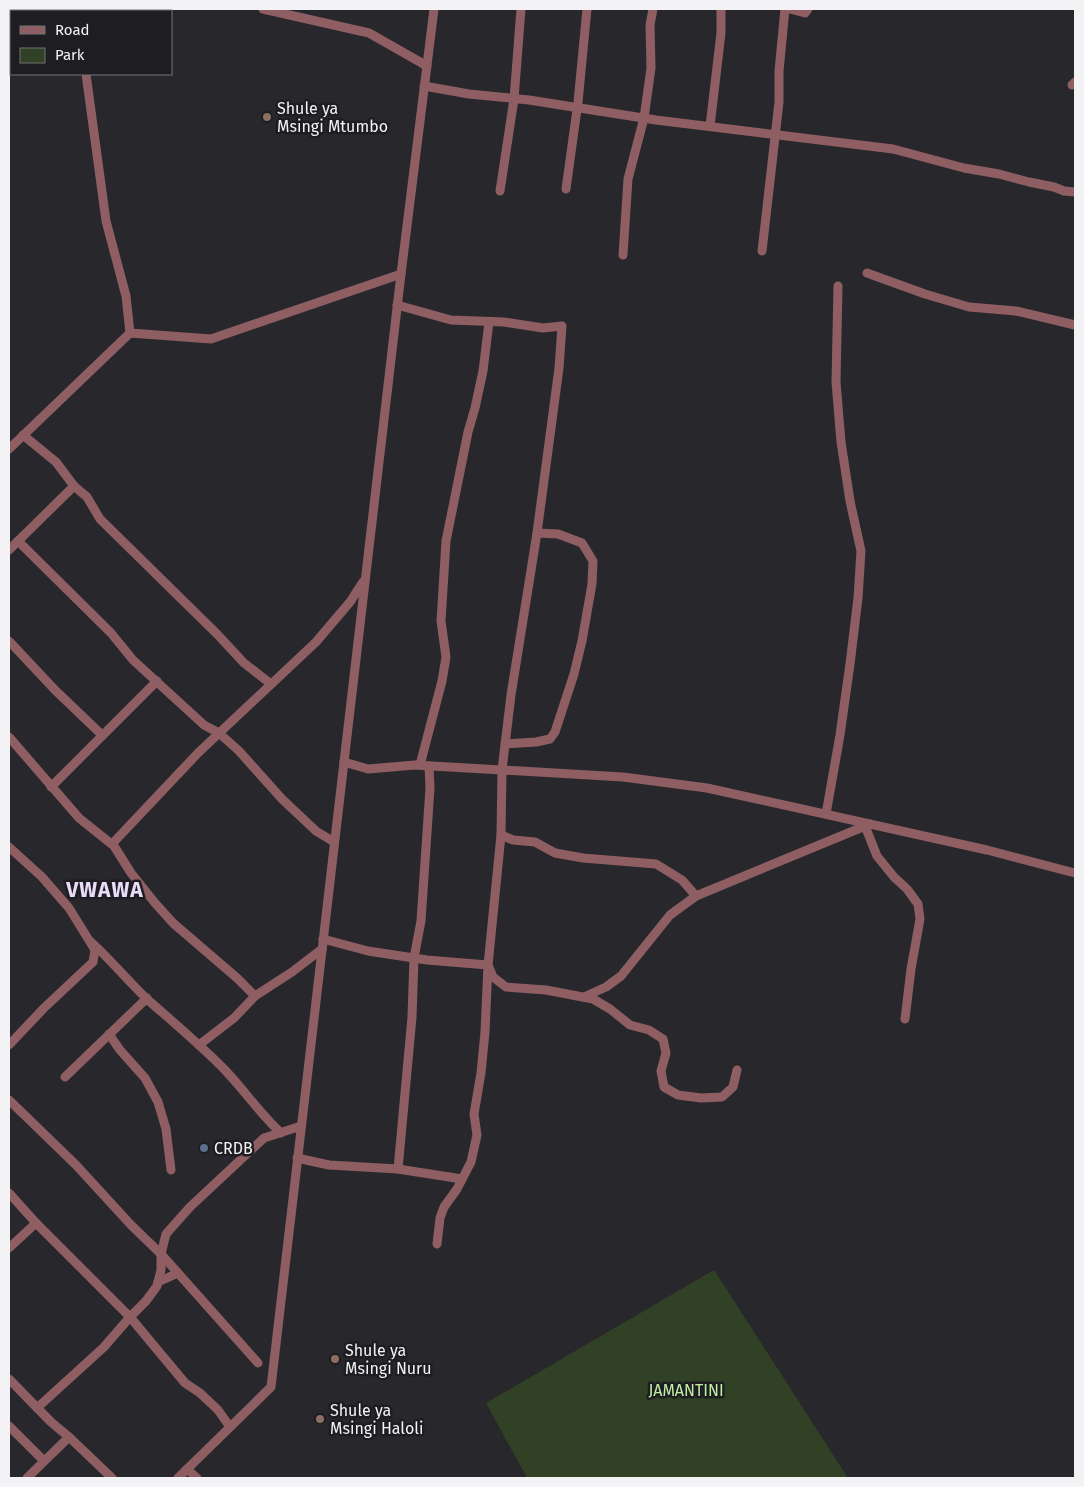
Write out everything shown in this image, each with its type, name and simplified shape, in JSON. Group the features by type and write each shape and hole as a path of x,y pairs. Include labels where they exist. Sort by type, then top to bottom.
{"street":[{"path":"263,9 369,33 427,66"},
{"path":"178,1478 271,1388 397,305 434,9"},
{"path":"500,191 514,99 521,9"},
{"path":"566,189 578,108 587,9"},
{"path":"623,255 628,180 644,118 651,68 650,25 653,9"},
{"path":"710,126 721,33 721,9"},
{"path":"762,251 779,102 779,72 785,9"},
{"path":"790,9 805,13 808,9"},
{"path":"86,75 106,220 126,296 130,334"},
{"path":"424,86 468,94 644,118 893,148 964,168 999,174 1064,191 1075,192"},
{"path":"867,273 925,294 969,307 1016,311 1075,325"},
{"path":"9,449 130,334 212,339 401,274"},
{"path":"826,814 850,664 858,598 861,551 840,442 836,382 838,286"},
{"path":"397,305 451,320 504,322 543,328 562,326 559,368 537,534 511,695 502,770 501,835 488,965 485,1032 474,1114 477,1135 471,1162 444,1206 440,1218 437,1244"},
{"path":"398,1169 412,1017 414,958 421,921 430,788 425,765 446,657 441,621 446,541 468,432 479,389 489,322"},
{"path":"23,435 56,462 74,486 87,497 100,520 217,634 244,663 271,684"},
{"path":"9,550 74,486"},
{"path":"505,744 550,739 555,732 576,666 592,584 593,561 582,543 558,534 537,534"},
{"path":"18,541 99,621 133,660 204,725 220,733 282,799 316,831 334,842"},
{"path":"112,844 198,753 316,642 350,602 365,580"},
{"path":"9,641 55,690 102,735"},
{"path":"51,787 157,681"},
{"path":"9,737 79,818 112,844 154,903 173,923 255,996"},
{"path":"344,762 368,768 425,765 623,777 707,788 987,850 1075,873"},
{"path":"584,997 606,987 621,976 670,915 696,896 868,825"},
{"path":"868,825 877,856 918,904 920,919 905,1019"},
{"path":"501,835 513,840 535,842 555,853 583,858 656,864 682,880 696,896"},
{"path":"9,846 42,877 69,908 95,950 93,962 44,1008 9,1046"},
{"path":"323,939 368,951 414,958 488,965"},
{"path":"91,942 147,998 223,1068 266,1119 281,1133"},
{"path":"199,1045 234,1018 255,996 292,972 322,949"},
{"path":"488,965 493,978 506,987 546,990 584,997 610,1009 630,1024 649,1030 663,1039 666,1053 660,1070 664,1087 678,1095 701,1098 722,1097 733,1087 737,1070"},
{"path":"65,1077 147,998"},
{"path":"109,1034 120,1050 145,1078 158,1102 166,1129 171,1170"},
{"path":"9,1100 76,1164 131,1225 161,1254 258,1364"},
{"path":"37,1408 104,1346 146,1301 158,1282 162,1270 161,1254 166,1234 190,1207 264,1138 301,1126"},
{"path":"297,1158 328,1165 398,1169 462,1179"},
{"path":"9,1193 36,1223 130,1317 185,1384 200,1393 218,1410 230,1427"},
{"path":"9,1248 36,1223"},
{"path":"158,1282 178,1273"},
{"path":"9,1379 37,1408 112,1478"},
{"path":"9,1426 44,1461"},
{"path":"29,1478 69,1437"},
{"path":"187,1469 197,1478"}],"green space":[{"name":"JAMANTINI","path":"714,1270 848,1478 527,1478 486,1403"}],"place":[{"name":"Shule ya Msingi Mtumbo","path":"267,117"},
{"name":"CRDB","path":"204,1148"},
{"name":"Shule ya Msingi Nuru","path":"335,1359"},
{"name":"Shule ya Msingi Haloli","path":"320,1419"}],"district":[{"name":"VWAWA","path":"105,890"}]}
